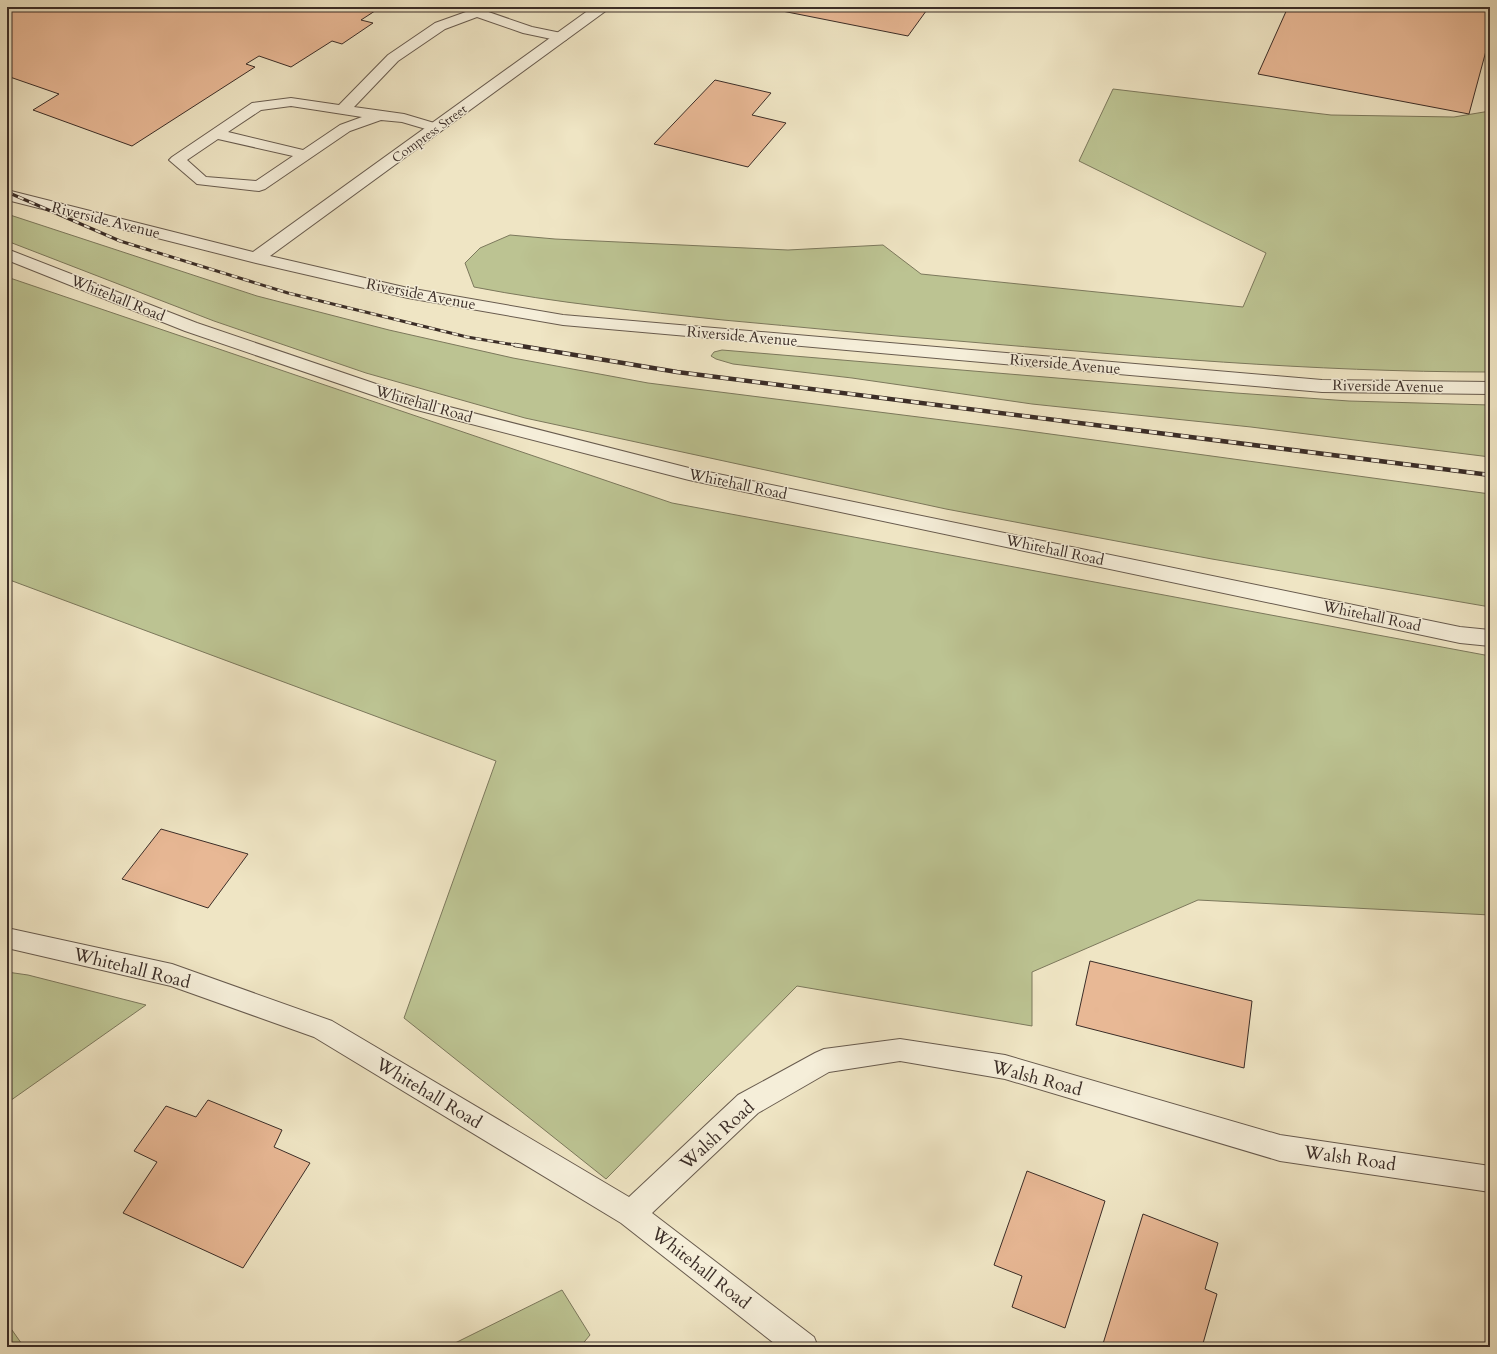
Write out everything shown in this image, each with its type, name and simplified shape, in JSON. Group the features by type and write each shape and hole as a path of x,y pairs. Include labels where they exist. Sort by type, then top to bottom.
{"street":[{"name":"Compress Street","path":"256,258 602,7"},
{"name":"Riverside Avenue","path":"7,195 256,258 408,293 564,320 1322,386 1490,388"},
{"name":"Whitehall Road","path":"7,254 191,327 436,409 697,476 1460,634 1490,638"},
{"name":"Whitehall Road","path":"7,938 172,975 323,1029 631,1214 803,1347"},
{"name":"Walsh Road","path":"631,1214 748,1104 824,1061 900,1050 1005,1067 1280,1148 1490,1179"}],"lane":[{"path":"343,109 393,58 440,26 477,12 488,10 528,30 561,37"},
{"path":"380,115 345,128 259,186 202,181 177,160 257,106 291,102 404,118 436,128"},
{"path":"215,134 306,155"}],"green space":[{"path":"1113,89 1331,115 1454,117 1490,111 1490,372 1357,369 1224,362 928,339 723,320 567,302 474,287 465,263 480,248 510,235 555,239 788,250 883,245 921,274 1243,307 1266,253 1079,161"},
{"path":"7,214 257,296 389,330 513,358 648,383 1006,428 1490,494 1490,607 1212,559 946,509 525,418 366,373 214,321 7,241"},
{"path":"7,277 672,503 1490,656 1490,915 1198,900 1032,972 1032,1026 797,986 606,1179 404,1018 496,761 7,579"},
{"path":"722,350 1236,393 1349,401 1490,405 1490,457 1251,427 1032,404 852,378 733,364 711,356 714,352"},
{"path":"7,972 28,975 146,1005 7,1103"},
{"path":"562,1290 590,1335 580,1347 447,1347"},
{"path":"7,1323 24,1347 7,1347"}],"building":[{"path":"7,7 381,7 361,20 373,23 342,44 332,41 291,67 259,56 246,64 255,67 132,146 33,110 59,94 7,76"},
{"path":"762,7 929,7 908,36"},
{"path":"1288,7 1490,7 1490,36 1469,114 1258,74"},
{"path":"715,80 771,93 752,115 786,123 748,167 654,144"},
{"path":"161,829 248,854 208,908 122,879"},
{"path":"1090,961 1252,1001 1244,1068 1076,1025"},
{"path":"208,1100 282,1130 274,1147 310,1163 243,1268 123,1213 157,1162 134,1151 166,1106 196,1117"},
{"path":"1027,1171 1105,1201 1065,1328 1012,1307 1022,1276 994,1265"},
{"path":"1143,1214 1218,1243 1205,1289 1217,1294 1202,1347 1102,1347"}],"railway":[{"path":"7,192 120,241 288,293 467,337 677,372 1490,475"}]}
